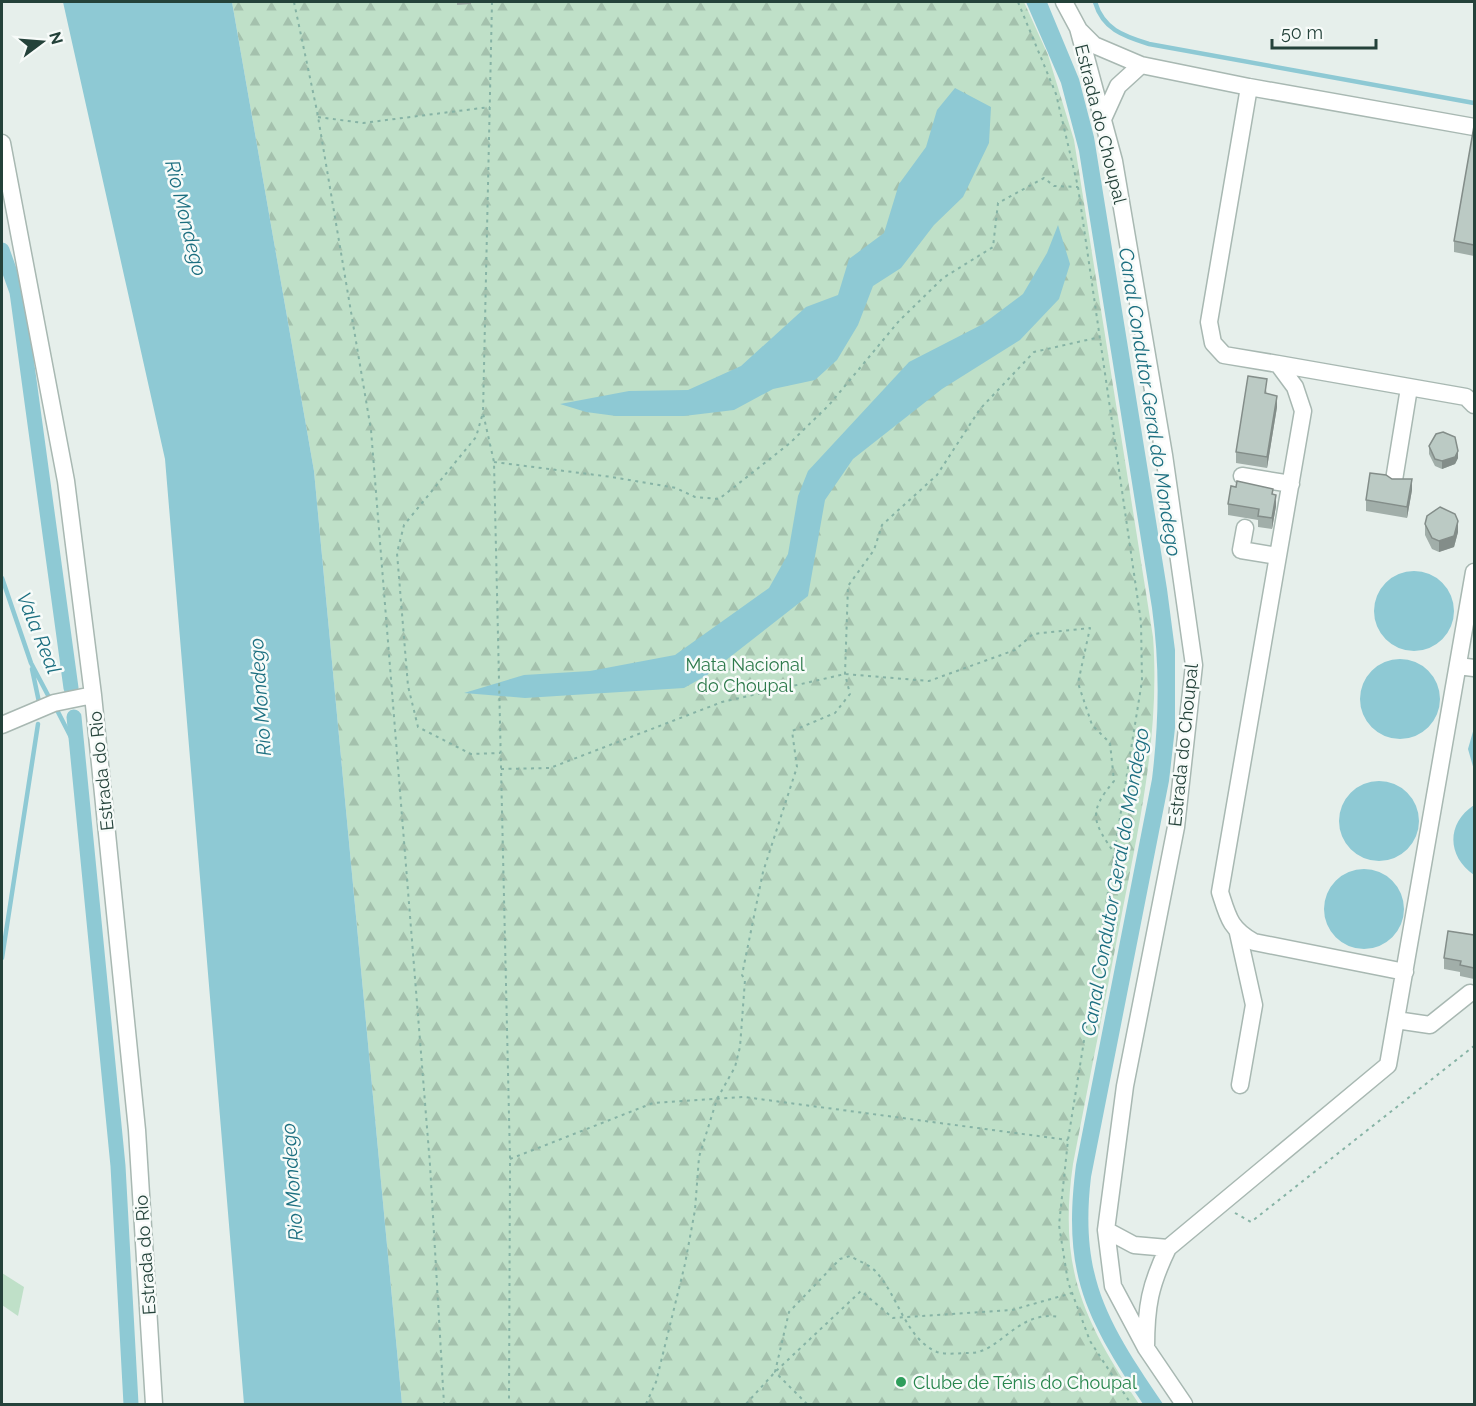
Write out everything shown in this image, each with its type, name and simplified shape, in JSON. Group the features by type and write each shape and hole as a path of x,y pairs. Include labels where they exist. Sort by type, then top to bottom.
{"street":[{"name":"Estrada do Choupal","path":"1064,2 1078,28 1114,161 1164,455 1194,665 1176,827 1125,1086 1106,1230 1113,1286 1146,1348 1184,1404"},
{"path":"1078,28 1094,45 1141,65 1249,87 1474,127"},
{"path":"1103,119 1118,86 1141,65"},
{"path":"1249,87 1209,322 1213,343 1224,354 1472,400"},
{"name":"Estrada do Rio","path":"2,143 6,197 66,481 93,695 137,1130 154,1404"},
{"path":"1240,1085 1254,1005 1238,933 1229,920 1221,892 1303,411 1295,387 1278,364"},
{"path":"1394,480 1409,388"},
{"path":"1242,476 1291,484"},
{"path":"1245,528 1241,550 1278,556"},
{"path":"1146,1348 1146,1320 1153,1279 1168,1248 1388,1065 1466,667 1474,572"},
{"path":"2,725 54,703 93,695"},
{"path":"1238,933 1254,942 1405,972"},
{"path":"1396,1020 1430,1025 1470,993"},
{"path":"1106,1230 1134,1245 1168,1248"}],"path":[{"path":"294,2 318,117 371,430 424,1094 444,1404"},
{"path":"493,2 483,413 494,462 510,1159 509,1404"},
{"path":"1018,2 1056,94 1078,187 1141,622 1142,681 1068,1140 1059,1225 1072,1293 1090,1341 1131,1404"},
{"path":"318,117 363,123 490,107"},
{"path":"494,462 612,477 676,488 695,497 719,499 789,443 829,405 899,321 942,278 993,247 998,203 1044,178 1054,186 1078,187"},
{"path":"646,1404 656,1382 673,1315 695,1210 699,1157 717,1099 735,1067 740,1047 745,949 763,872 797,767 792,731 835,713 850,694 845,674 848,586 874,550 882,525 937,475 980,409 1034,352 1100,337"},
{"path":"483,413 476,438 404,525 397,553 408,686 418,727 471,754 501,753"},
{"path":"501,769 550,768 722,702 845,674 929,681 1015,650 1033,634 1090,628 1078,684 1092,725 1110,743 1114,781 1099,799 1096,826 1115,855"},
{"path":"1220,1204 1251,1222 1474,1046"},
{"path":"510,1159 653,1103 744,1097 1068,1140"},
{"path":"775,1372 789,1312 840,1258 850,1256 876,1271 906,1317 914,1334 938,1352 973,1354 999,1340 1026,1321 1045,1314 1059,1317"},
{"path":"746,1404 775,1372 861,1291 893,1318 1012,1310 1072,1293"},
{"path":"775,1372 807,1404"}],"green space":[{"name":"Mata Nacional do Choupal","path":"232,2 1024,2 1048,55 1074,140 1153,637 1154,707 1147,776 1073,1164 1069,1201 1069,1234 1079,1292 1103,1346 1139,1404 402,1404 314,471"},
{"path":"2,1273 24,1287 18,1316 2,1305"}],"water":[{"name":"Rio Mondego","path":"63,2 232,2 314,471 402,1404 244,1404 165,459"},
{"name":"Canal Condutor Geral do Mondego","path":"1026,2 1047,2 1079,79 1094,137 1175,650 1175,728 1169,781 1091,1177 1088,1213 1094,1273 1102,1299 1127,1349 1163,1404 1143,1404 1106,1345 1082,1292 1072,1236 1072,1203 1076,1165 1152,779 1157,715 1157,672 1152,608 1079,151 1061,83"},
{"path":"955,88 991,107 989,143 963,197 934,225 901,268 873,286 858,325 837,360 815,380 773,389 734,410 684,416 616,416 586,412 560,404 629,391 688,390 741,366 806,307 838,295 849,259 884,233 899,184 926,147 937,110"},
{"path":"1058,225 1070,264 1059,299 1020,340 942,389 853,459 825,500 808,596 707,675 684,688 525,698 464,693 524,675 590,671 675,655 769,588 788,554 798,496 808,471 909,362 983,324 1023,294 1047,253"},
{"path":"1414,571 1429,574 1442,583 1451,596 1454,611 1451,626 1442,639 1429,648 1414,651 1399,648 1386,639 1377,626 1374,611 1377,596 1386,583 1399,574"},
{"path":"1400,659 1415,662 1428,671 1437,684 1440,699 1437,714 1428,727 1415,736 1400,739 1385,736 1372,727 1363,714 1360,699 1363,684 1372,671 1385,662"},
{"path":"1474,728 1474,770 1468,749"},
{"path":"1379,781 1394,784 1407,793 1416,806 1419,821 1416,836 1407,849 1394,858 1379,861 1364,858 1351,849 1342,836 1339,821 1342,806 1351,793 1364,784"},
{"path":"1474,805 1474,875 1459,859 1453,840 1458,821"},
{"path":"1364,869 1379,872 1392,881 1401,894 1404,909 1401,924 1392,937 1379,946 1364,949 1349,946 1336,937 1327,924 1324,909 1327,894 1336,881 1349,872"}],"building":[{"path":"1474,126 1474,245 1454,241"},
{"path":"1248,376 1267,379 1265,393 1277,396 1267,457 1236,452"},
{"path":"1443,432 1455,437 1458,451 1455,457 1442,461 1435,459 1429,446 1436,434"},
{"path":"1370,473 1386,475 1392,479 1412,479 1407,507 1366,500"},
{"path":"1237,481 1273,489 1272,494 1276,495 1272,518 1258,516 1259,509 1228,504 1231,486 1236,487"},
{"path":"1440,507 1455,514 1458,521 1454,536 1439,541 1432,538 1425,524 1427,516"},
{"path":"1448,931 1474,935 1474,968 1460,965 1461,961 1444,958"}],"waterway":[{"path":"1095,2 1103,19 1115,30 1149,44 1474,103"},
{"path":"2,250 17,292 71,688"},
{"name":"Vala Real","path":"2,578 31,663 50,699"},
{"path":"32,669 39,702"},
{"name":"Vala Real","path":"58,712 77,749"},
{"path":"74,717 118,1166 131,1404"},
{"path":"2,958 38,724"}],"place":[{"name":"Clube de Ténis do Choupal","path":"901,1382"}]}
